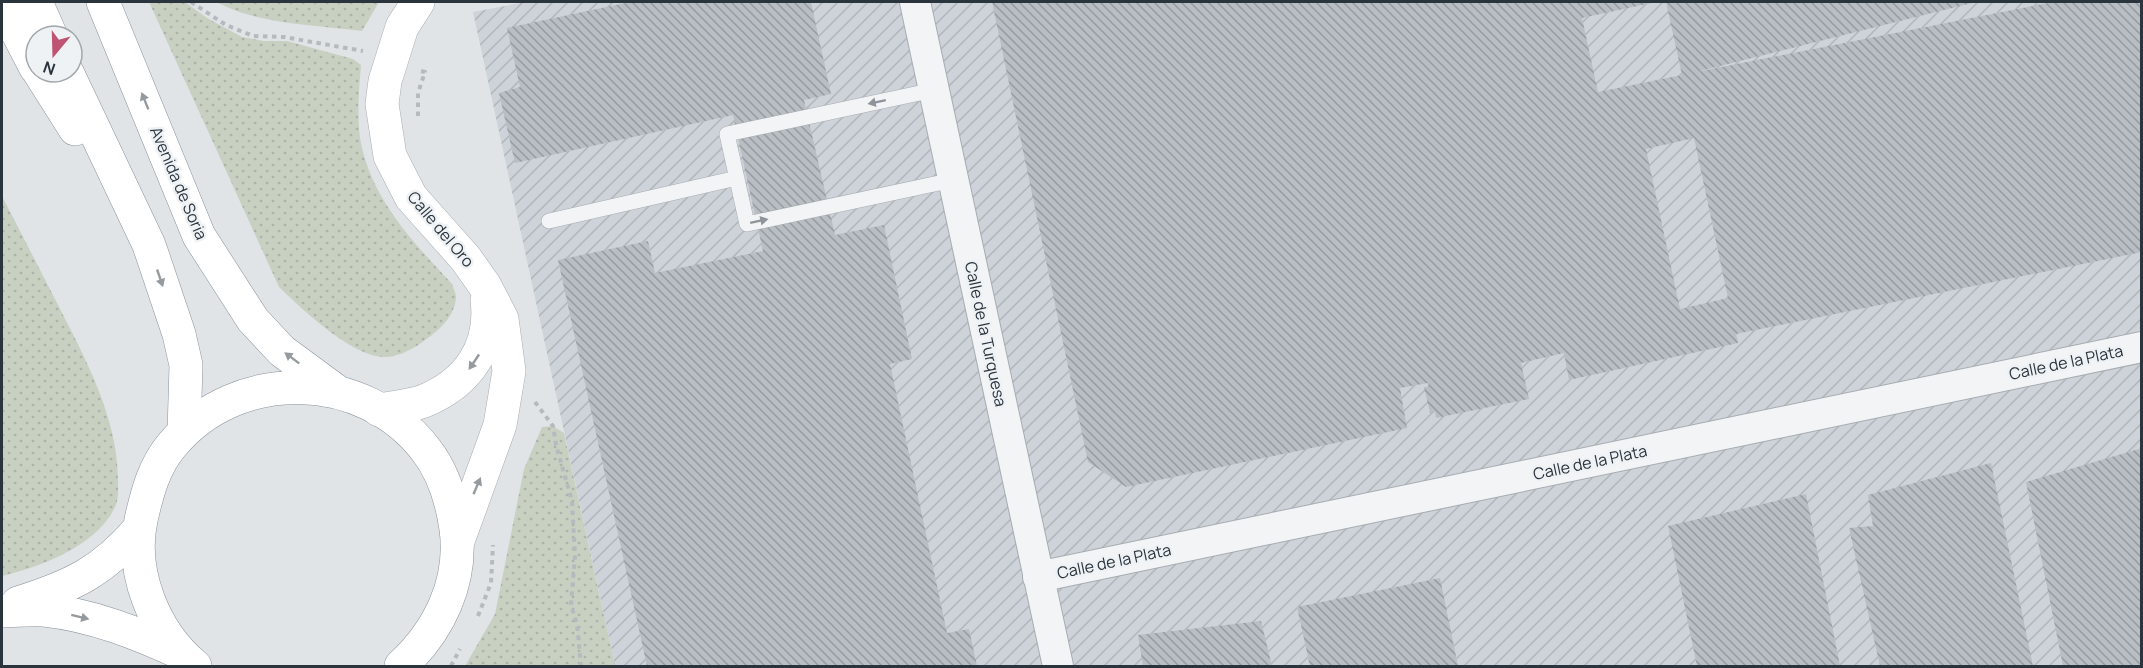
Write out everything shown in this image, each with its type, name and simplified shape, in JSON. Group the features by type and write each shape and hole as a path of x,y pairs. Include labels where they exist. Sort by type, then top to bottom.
{"main road":[{"path":"36,2 46,24"},
{"name":"Avenida de Soria","path":"103,2 199,236 253,320 282,351 339,393"},
{"name":"Calle del Oro","path":"418,2 402,27 385,81 382,104 390,156 411,197 466,259 485,286 501,319 509,371 500,425 458,541"},
{"path":"2,3 24,45"},
{"path":"47,84 149,245"},
{"path":"73,84 149,245 179,334 186,365 184,432"},
{"name":"Calle del Oro","path":"379,410 423,402 448,390 466,374 481,352 483,343 489,314 485,286"},
{"path":"188,660 159,623 145,588 141,570 139,529 148,493 171,445 216,408 242,395 257,391 296,387 339,393 364,401 409,432 426,450 441,473 453,503 458,541 457,563 453,587 439,621 410,662"},
{"path":"2,610 55,591 93,572 124,547 139,529"},
{"path":"2,610 68,613 116,626 188,660"}],"street":[{"name":"Calle de la Turquesa","path":"915,2 1058,666"},
{"name":"Calle de la Plata","path":"1038,577 2142,347"}],"lane":[{"path":"934,90 727,134 736,178 747,224 953,180"},
{"path":"549,220 736,178"}],"path":[{"path":"191,2 226,25 253,36 284,37 364,51"},
{"path":"533,399 554,426 556,445 572,501 575,556 571,605 577,624 581,666"}],"shaded area":[{"path":"149,2 185,2 207,18 242,37 264,41 287,41 353,59 361,65 359,128 368,168 386,205 424,254 452,284 456,294 453,311 439,329 421,343 401,354 386,357 373,355 359,350 329,331 279,287"},
{"path":"217,2 379,2 362,31 268,19 232,9"},
{"path":"525,2 2141,2 2141,666 615,666 473,12"},
{"path":"2,196 78,343 98,388 112,433 116,456 118,497 107,521 81,544 33,567 2,576"},
{"path":"553,426 564,433 615,666 465,666 495,614 524,469 542,427"}],"building":[{"path":"630,2 811,2 831,94 804,100 835,235 884,225 912,359 890,364 947,633 969,629 977,666 647,666 558,260 648,241 655,273 763,251 733,115 515,163 499,93 520,87 507,28"},
{"path":"992,2 1656,2 1582,18 1598,92 1682,75 1666,2 1976,2 1696,72 2053,2 2142,2 2142,252 1736,334 1738,343 1569,380 1564,353 1521,363 1529,399 1436,418 1435,412 1430,413 1424,387 1429,387 1428,383 1400,388 1407,428 1126,487 1088,462","holes":["1694,138 1728,298 1680,309 1646,149"]},
{"path":"2142,448 2142,666 2063,666 2026,482"},
{"path":"1991,463 2033,666 1880,666 1849,528 1873,526 1868,495"},
{"path":"1806,494 1840,666 1697,666 1668,526"},
{"path":"1440,578 1458,666 1310,666 1297,607"},
{"path":"1261,621 1272,666 1143,666 1138,635"}]}
